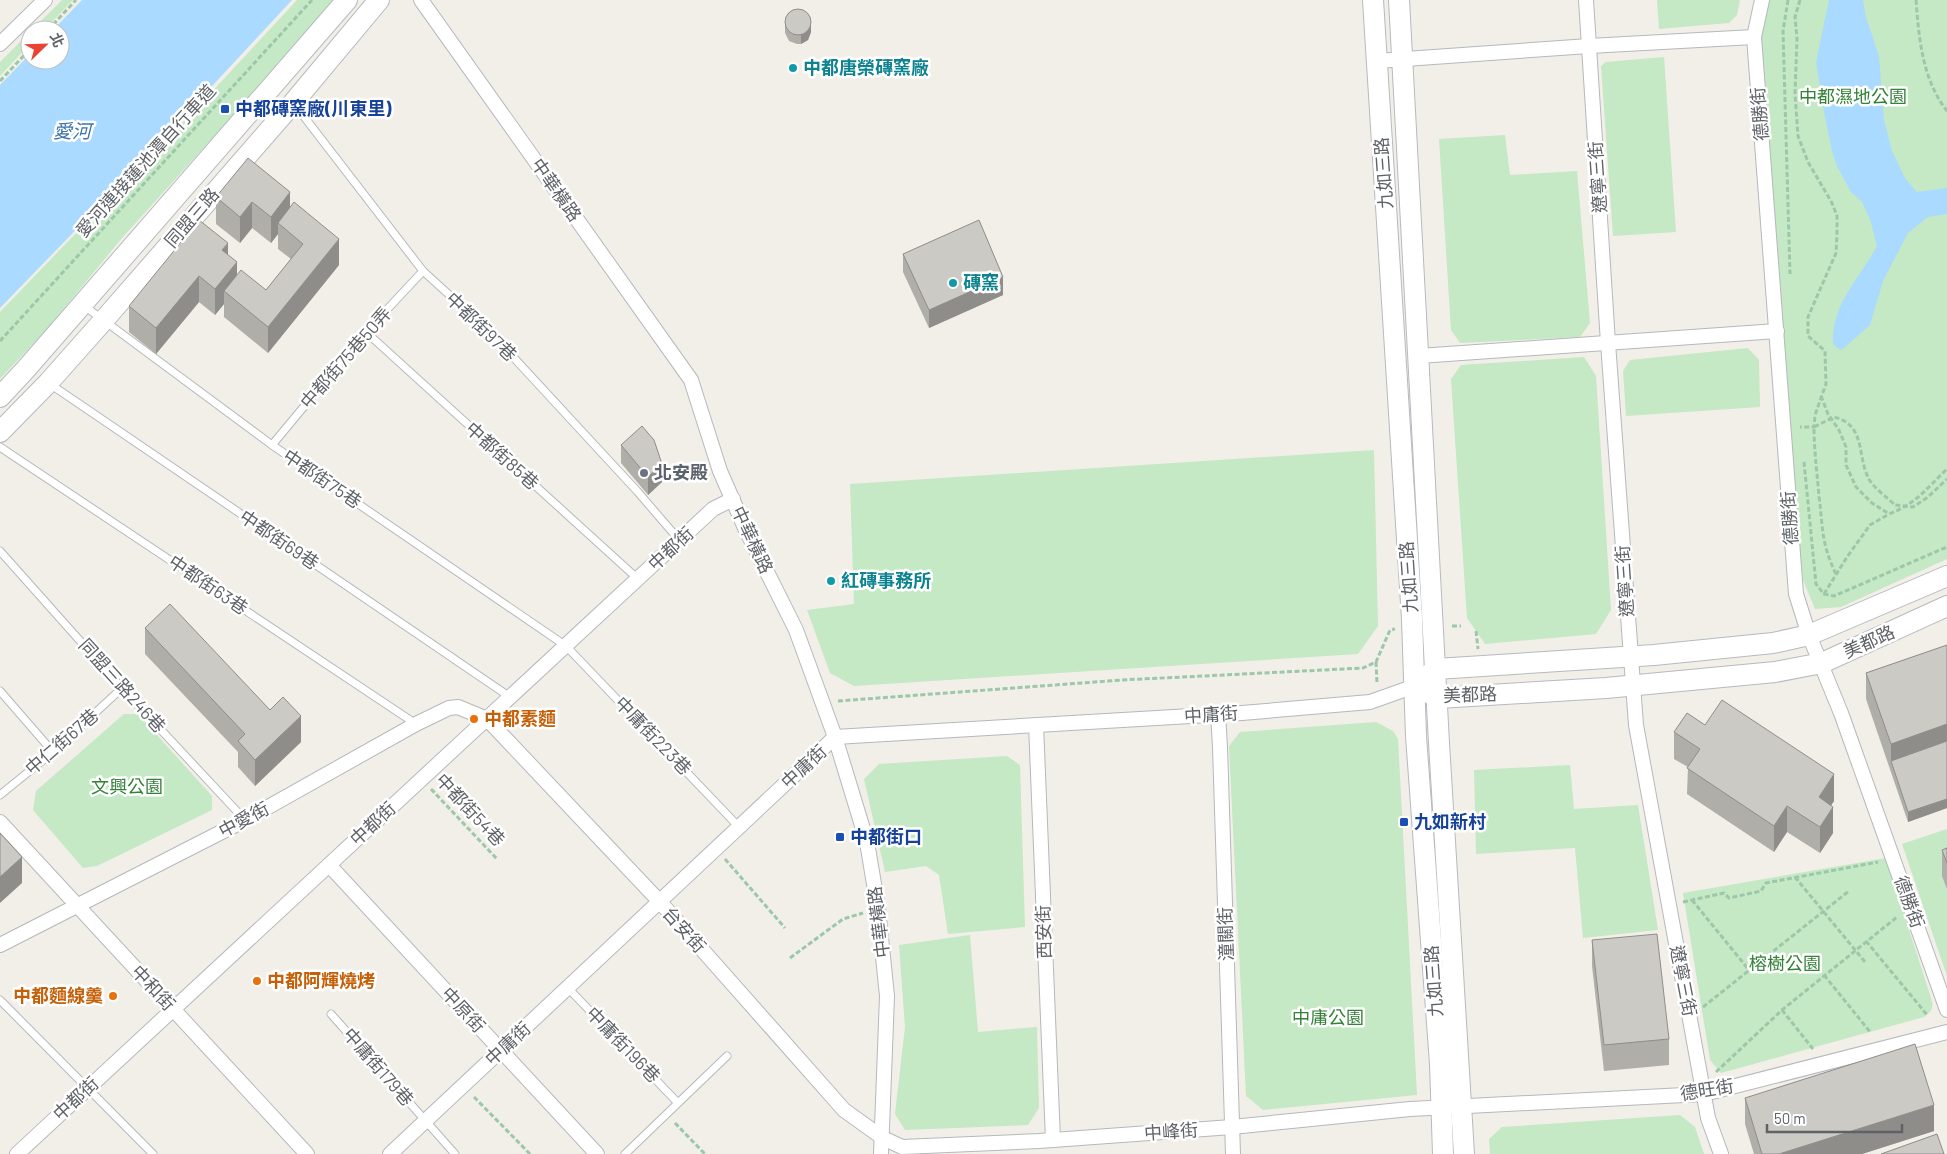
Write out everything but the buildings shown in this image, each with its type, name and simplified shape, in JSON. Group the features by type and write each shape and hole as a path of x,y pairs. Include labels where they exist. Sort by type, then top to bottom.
{"street":[{"path":"23,20 33,0"},
{"path":"25,20 45,0"},
{"name":"同盟三路","path":"0,397 347,0"},
{"name":"同盟三路","path":"0,432 48,383 103,321 293,103 379,0"},
{"name":"中華橫路","path":"421,0 691,380 720,471 745,528 796,630 835,737 867,842 878,908 887,996 882,1154"},
{"name":"九如三路","path":"1373,0 1412,619 1416,736 1440,1064 1443,1154"},
{"name":"九如三路","path":"1399,0 1464,1154"},
{"name":"遼寧三街","path":"1586,0 1608,343 1636,725 1708,1118 1721,1154"},
{"name":"德勝街","path":"1762,0 1754,37 1796,594 1809,635 1841,713 1947,1010"},
{"path":"0,44 20,25"},
{"path":"1377,62 1589,46 1754,37"},
{"path":"1419,356 1777,331"},
{"name":"中都街","path":"17,1154 713,509 733,499"},
{"name":"美都路","path":"1947,576 1809,635 1773,643 1631,656 1436,669 1414,686 1438,698 1633,686 1775,672 1822,663 1947,606"},
{"name":"中庸街","path":"390,1154 835,737 1218,714 1370,702 1414,686"},
{"name":"中愛街","path":"0,945 245,820 416,724 449,708 458,707 487,719"},
{"name":"潼關街","path":"1218,714 1233,1154"},
{"name":"台安街","path":"487,719 660,902 844,1110 883,1138"},
{"name":"西安街","path":"1036,725 1053,1140"},
{"name":"中和街","path":"0,822 307,1154"},
{"name":"中原街","path":"329,865 597,1154"},
{"name":"德旺街","path":"1461,1106 1704,1094 1947,1032"},
{"name":"中峰街","path":"883,1138 902,1147 913,1148 1232,1127 1461,1106"}],"lane":[{"name":"中都街97巷","path":"293,103 423,271 490,332 680,541"},
{"name":"中都街75巷50弄","path":"272,445 366,332 423,271"},
{"name":"中都街75巷","path":"82,305 272,445 566,646"},
{"name":"中都街85巷","path":"366,332 638,580"},
{"name":"中都街69巷","path":"48,383 510,698"},
{"name":"中都街63巷","path":"0,447 416,724"},
{"name":"同盟三路246巷","path":"0,552 122,688 245,820"},
{"name":"中庸街223巷","path":"566,646 739,827"},
{"name":"中仁街67巷","path":"0,795 52,752 122,688"},
{"path":"0,691 52,752"},
{"name":"中庸街196巷","path":"568,988 678,1102"},
{"path":"0,1000 152,1154"},
{"name":"中庸街179巷","path":"331,1014 454,1154"},
{"path":"624,1154 726,1056"}],"path":[{"path":"57,20 76,0"},
{"name":"愛河連接蓮池潭自行車道","path":"0,341 312,0"},
{"path":"1788,0 1783,31 1790,283"},
{"path":"1800,0 1796,17 1795,94 1798,136 1803,151 1832,202 1837,216 1836,253 1808,317 1808,336 1825,351 1826,384 1814,415 1814,449 1822,536 1827,555 1836,574"},
{"path":"1916,0 1919,44 1927,72 1947,111"},
{"path":"0,81 20,60"},
{"path":"1821,396 1828,414 1839,430 1846,446 1846,465 1856,487 1872,503 1889,514"},
{"path":"1799,418 1800,428 1814,426 1834,417 1845,419 1856,432 1868,478 1895,506 1914,507 1947,479"},
{"path":"1803,457 1816,584 1824,594 1834,596 1947,547"},
{"path":"1824,594 1870,525 1889,514 1905,508 1925,492 1947,469"},
{"path":"825,710 838,701 875,697 1122,680 1363,668 1376,662 1390,630"},
{"name":"中都街54巷","path":"422,779 497,859"},
{"path":"716,849 785,928"},
{"path":"1682,902 1724,893 1729,898 1761,891 1766,883 1885,861"},
{"path":"1795,877 1865,962"},
{"path":"1701,1010 1849,890"},
{"path":"1692,900 1749,970"},
{"path":"790,958 843,919 878,908"},
{"path":"1714,1073 1782,1010 1901,913"},
{"path":"1866,941 1928,1016"},
{"path":"1824,976 1871,1033"},
{"path":"1782,1010 1813,1049"},
{"path":"464,1085 530,1154"},
{"path":"666,1113 705,1154"}],"green space":[{"path":"62,0 73,0 54,20 42,20"},
{"path":"297,0 337,0 122,238 47,329 0,379 0,312 207,97"},
{"path":"1657,0 1740,0 1737,15 1729,23 1659,29"},
{"name":"中都濕地公園","path":"1762,0 1947,0 1947,559 1841,607 1815,609 1803,580 1777,331 1754,37"},
{"path":"20,42 20,55 0,76 0,62"},
{"path":"1664,57 1676,232 1613,236 1601,66 1606,62"},
{"path":"1505,135 1510,175 1577,171 1590,323 1580,337 1460,343 1451,330 1439,139"},
{"path":"1748,348 1759,360 1760,407 1626,416 1623,371 1630,360"},
{"path":"1584,357 1596,376 1611,610 1596,634 1485,644 1467,618 1451,379 1461,365"},
{"path":"1374,450 1378,626 1358,654 854,686 830,673 807,610 854,604 850,484"},
{"name":"文興公園","path":"124,714 138,714 212,796 212,810 97,866 83,868 33,810 36,791"},
{"name":"中庸公園","path":"1376,722 1393,731 1398,739 1417,1095 1263,1110 1246,1096 1229,746 1240,732"},
{"path":"1007,756 1020,765 1025,927 948,934 939,875 926,866 885,872 864,779 879,764"},
{"path":"1570,765 1574,809 1638,805 1658,930 1583,938 1575,848 1476,854 1474,770"},
{"path":"1947,829 1947,976 1902,844"},
{"name":"榕樹公園","path":"1886,858 1931,998 1931,1011 1924,1017 1721,1073 1710,1060 1683,893"},
{"path":"970,935 978,1032 1037,1027 1039,1108 1028,1125 905,1130 895,1114 905,1027 899,945"},
{"path":"1680,1115 1695,1127 1704,1154 1490,1154 1489,1139 1502,1127"}],"water":[{"name":"愛河","path":"82,0 292,0 136,168 0,308 0,85 20,64 20,70 70,70 70,20 63,20"},
{"path":"1829,0 1863,0 1866,17 1879,56 1884,120 1892,151 1905,178 1917,192 1947,188 1947,214 1928,217 1908,233 1883,281 1870,325 1840,350 1833,344 1837,316 1848,292 1877,246 1870,219 1862,202 1851,192 1837,166 1823,107 1816,62"}],"place":[{"name":"中都唐榮磚窯廠","path":"793,68"},
{"name":"中都磚窯廠(川東里)","path":"225,109"},
{"name":"磚窯","path":"953,283"},
{"name":"北安殿","path":"644,473"},
{"name":"紅磚事務所","path":"831,581"},
{"name":"中都素麵","path":"474,719"},
{"name":"九如新村","path":"1404,822"},
{"name":"中都街口","path":"840,837"},
{"name":"中都阿輝燒烤","path":"257,981"},
{"name":"中都麵線羹","path":"113,996"}]}
